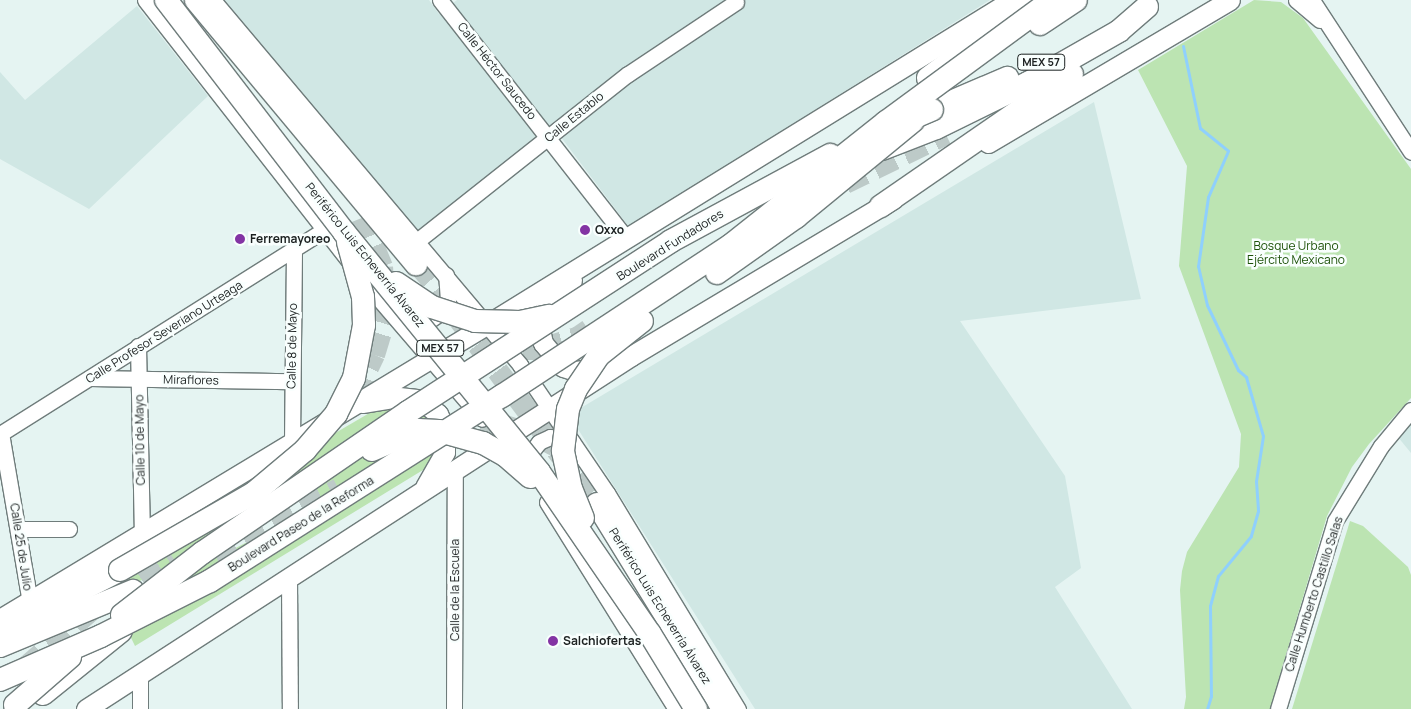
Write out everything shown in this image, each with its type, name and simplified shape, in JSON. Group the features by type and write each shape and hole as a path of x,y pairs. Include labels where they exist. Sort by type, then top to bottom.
{"highway":[{"name":"Periférico Luis Echeverría Álvarez","path":"166,0 335,230 374,268 539,472 610,575 696,709"},
{"path":"196,0 276,98 416,258"},
{"path":"896,102 1033,0"},
{"name":"Boulevard Paseo de la Reforma","path":"0,680 101,636 210,581 502,396 731,245 886,122 1052,0"},
{"path":"610,575 571,489 563,452 568,408 576,389 598,356 621,336 796,217 944,96 1076,0"},
{"path":"946,134 1065,71 1105,45 1119,31 1153,4"},
{"path":"881,206 1104,52 1127,32 1153,4"},
{"name":"Boulevard Fundadores","path":"21,706 202,553 332,462 723,211 827,156 1046,59 1153,4"},
{"path":"374,268 432,307 475,321 520,322 541,318 594,295 717,223 843,164 945,124 1028,83 1119,31"},
{"path":"276,98 294,134 362,218"},
{"path":"0,632 120,570 254,492 305,450 336,414 354,378 364,325 362,297 335,230"},
{"path":"21,706 227,544 359,457 418,430 466,436 506,456 529,475 576,538 594,553"},
{"name":"Periférico Luis Echeverría Álvarez","path":"597,504 723,709"},
{"path":"0,646 133,591"}],"main road":[{"path":"0,619 142,534 346,407 486,325 1012,0"},
{"path":"86,709 290,580 631,356 1230,0"},
{"path":"590,261 543,312 540,329 543,343 563,368 575,371 595,370 631,356"},
{"path":"346,407 376,399 418,399 438,414 444,428 445,452 422,493"}],"street":[{"path":"145,0 335,230 392,318 430,359 467,404 504,441 530,474 676,709"},
{"path":"213,0 416,258 446,274 520,366 576,443 738,709"},
{"name":"Calle Héctor Saucedo","path":"440,0 549,137 626,238"},
{"path":"1296,0 1327,26"},
{"path":"1312,0 1327,26 1411,152"},
{"name":"Calle Establo","path":"416,258 549,137 628,74 736,2"},
{"name":"Calle Profesor Severiano Urteaga","path":"0,433 294,250 335,230"},
{"name":"Calle 8 de Mayo","path":"292,442 291,381 294,250"},
{"path":"392,318 408,323 424,324 435,319 448,301 446,274"},
{"name":"Calle 10 de Mayo","path":"138,346 142,534"},
{"name":"Miraflores","path":"90,378 291,381"},
{"name":"Calle Humberto Castillo Salas","path":"1278,709 1335,521 1381,446 1411,410"},
{"name":"Calle 25 de Julio","path":"0,433 19,529 30,602"},
{"path":"530,474 529,455 539,442 550,437 576,443"},
{"name":"Calle de la Escuela","path":"454,709 455,471"},
{"path":"19,529 69,529"},
{"path":"290,580 290,709"},
{"path":"140,676 140,709"}],"shaded area":[{"path":"223,0 429,0 439,14 457,0 990,0 629,227 554,128 417,235"},
{"path":"137,6 208,96 89,209 0,159 0,72 25,100"},
{"path":"1094,102 1141,299 960,321 1065,476 1081,568 1055,587 1132,709 755,709 569,415"},
{"path":"1411,410 1411,453 1393,431"}],"green space":[{"name":"Bosque Urbano Ejército Mexicano","path":"1254,0 1281,2 1303,18 1411,169 1411,398 1369,444 1352,467 1327,516 1270,709 1184,709 1186,697 1180,590 1182,571 1187,552 1239,467 1241,434 1179,266 1187,166 1138,70"},
{"path":"401,404 426,413 434,424 436,458 423,470 135,646 117,609 319,505 314,492 144,579 93,603 89,598 148,561 261,504 243,487 378,408"},
{"path":"1350,521 1363,526 1408,567 1411,575 1411,709 1292,709"}],"waterway":[{"path":"1183,46 1200,128 1228,151 1208,197 1198,266 1207,305 1238,370 1246,377 1263,436 1256,481 1258,511 1251,536 1218,576 1210,606 1211,696 1207,709"}],"tunnel":[{"path":"845,183 946,134"},
{"path":"354,397 374,355 385,320 382,267 362,218"},
{"path":"417,263 459,312"},
{"path":"458,318 597,504"},
{"path":"496,340 523,349 541,349 577,338 589,330"},
{"path":"447,433 480,425 505,426 537,436 556,446"},
{"path":"214,553 339,489"},
{"path":"25,668 111,593 170,553"}],"place":[{"name":"Oxxo","path":"585,230"},
{"name":"Ferremayoreo","path":"240,239"},
{"name":"Salchiofertas","path":"553,641"}]}
